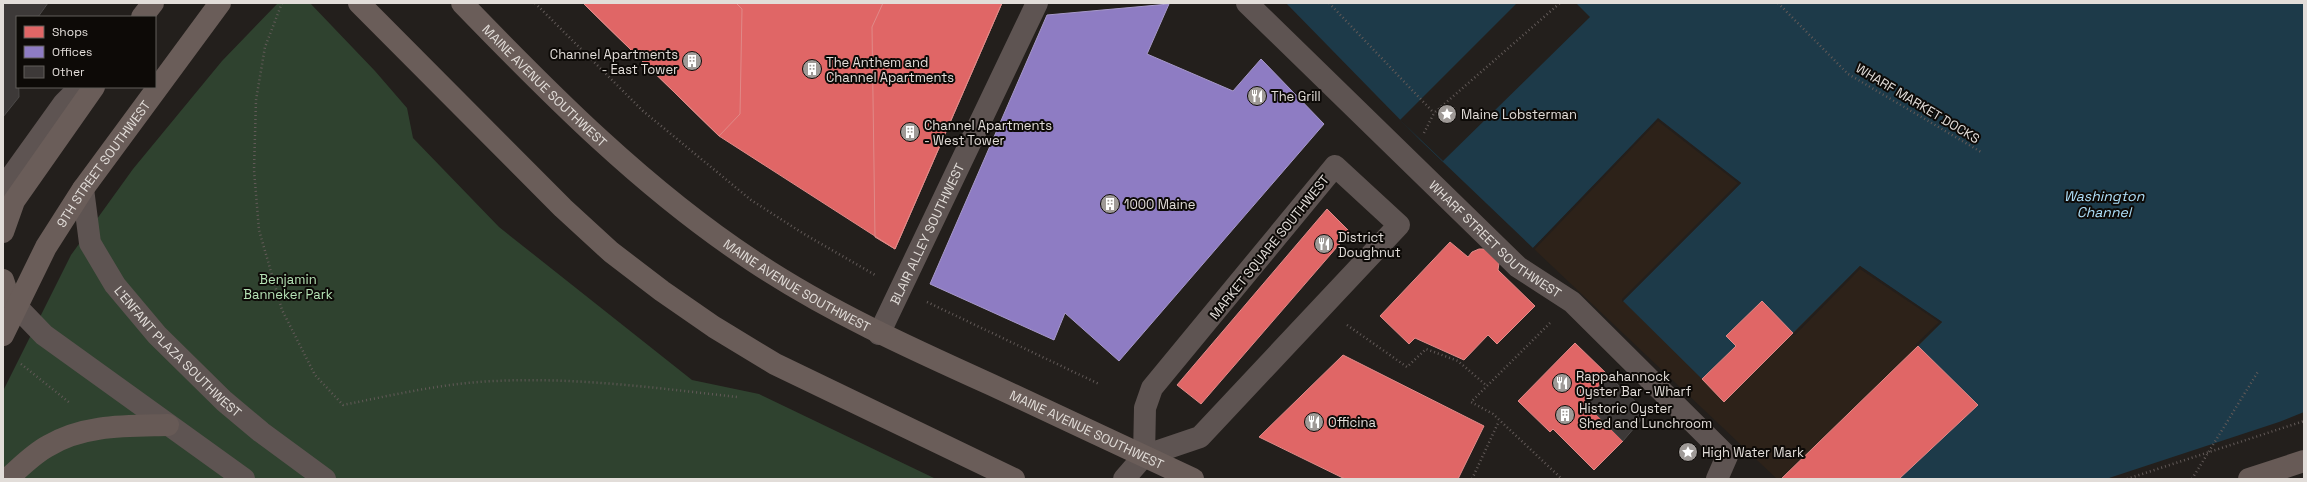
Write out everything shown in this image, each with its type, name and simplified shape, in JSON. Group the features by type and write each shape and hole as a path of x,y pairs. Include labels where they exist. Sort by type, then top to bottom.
{"highway":[{"path":"7,479 48,446 74,434 104,428 168,425"},
{"path":"2249,479 2304,461"}],"main road":[{"path":"143,16 153,3"},
{"name":"9TH STREET SOUTHWEST","path":"3,335 46,247 83,189 220,3"},
{"path":"360,3 563,208 611,252 662,291 775,364 1014,479"},
{"name":"MAINE AVENUE SOUTHWEST","path":"462,3 587,128 641,178 696,221 760,266 821,303 879,334 1193,479"},
{"path":"3,232 14,201 93,88"},
{"path":"3,280 6,289 16,306"}],"street":[{"name":"BLAIR ALLEY SOUTHWEST","path":"879,334 1036,3"},
{"name":"WHARF STREET SOUTHWEST","path":"1246,3 1518,267 1572,302 1727,456 1717,479"},
{"path":"3,188 64,103 79,88"},
{"name":"MARKET SQUARE SOUTHWEST","path":"1335,166 1399,226 1200,437 1144,456 1145,408 1152,388 1335,166"},
{"name":"L'ENFANT PLAZA SOUTHWEST","path":"83,189 90,243 115,285 158,335 224,401 261,432 325,479"},
{"path":"16,306 44,335 244,479"},
{"path":"1124,479 1144,456"}],"path":[{"path":"282,3 266,47 256,100 254,170 259,230 282,310 315,375 343,406 416,390 494,381 538,380 662,389 737,397"},
{"path":"535,3 643,111 751,200 804,234 900,289 1099,384"},
{"path":"1329,3 1434,113"},
{"path":"1420,140 1434,113 1560,3"},
{"name":"WHARF MARKET DOCKS","path":"1778,3 1848,74 1981,152"},
{"path":"1562,479 1493,414 1471,402 1572,302"},
{"path":"1322,308 1407,367 1426,349 1458,361 1487,386"},
{"path":"20,364 76,407"},
{"path":"2192,479 2259,370"},
{"path":"1472,479 1499,421"},
{"path":"2127,479 2304,421"}],"shaded area":[{"path":"1658,118 1741,183 1624,301 1736,346 1726,336 1860,266 1942,322 1951,379 1899,479 1777,479 1533,248"}],"green space":[{"name":"Benjamin Banneker Park","path":"278,3 310,3 375,71 407,108 413,138 499,227 692,380 759,394 936,479 3,479 3,391 71,255 133,169 222,61"}],"water":[{"name":"Washington Channel","path":"1286,3 2304,3 2304,479 1899,479 1951,379 1918,346 1942,322 1860,266 1793,333 1762,302 1727,336 1736,346 1702,379 1623,301 1741,183 1658,119 1533,248 1420,140"}],"pier":[{"path":"1517,3 1576,3 1590,17 1443,161 1400,120"},
{"path":"1658,118 1741,183 1622,302 1622,299 1738,183 1658,121 1534,250 1533,248"},
{"path":"1860,266 1942,322 1916,347 1916,344 1939,322 1860,269 1795,335 1792,335"},
{"path":"2304,412 2304,479 2106,479 2279,422"}],"building: Shops":[{"name":"The Anthem and Channel Apartments","path":"583,3 1002,3 895,249 719,136"},
{"name":"Channel Apartments - East Tower","path":"583,3 736,3 742,9 740,114 719,136"},
{"name":"Channel Apartments - West Tower","path":"883,3 1002,3 895,249 875,237 872,27"},
{"path":"1327,209 1350,232 1201,404 1177,385"},
{"path":"1450,242 1468,257 1472,252 1479,249 1487,249 1499,263 1498,270 1535,306 1497,344 1488,335 1464,360 1415,338 1409,344 1380,316"},
{"path":"1762,301 1793,333 1724,402 1702,379 1736,346 1726,336"},
{"name":"Historic Oyster Shed and Lunchroom","path":"1575,343 1609,376 1584,402 1623,441 1594,470 1553,429 1550,432 1518,401"},
{"path":"1918,346 1978,405 1899,479 1781,479"},
{"path":"1343,355 1484,426 1458,479 1345,479 1259,437"}],"building: Offices":[{"name":"1000 Maine","path":"1169,4 1147,54 1233,91 1261,59 1324,124 1119,361 1065,313 1054,340 930,284 1047,15"}],"building: Other":[{"path":"3,3 48,3 39,16 16,16 16,88 19,88 19,97 3,117"},
{"path":"1609,376 1647,413 1623,441 1584,402"}],"place":[{"name":"Channel Apartments - East Tower","path":"692,61"},
{"name":"The Anthem and Channel Apartments","path":"812,69"},
{"name":"The Grill","path":"1257,96"},
{"name":"Maine Lobsterman","path":"1447,114"},
{"name":"Channel Apartments - West Tower","path":"910,132"},
{"name":"1000 Maine","path":"1110,204"},
{"name":"District Doughnut","path":"1324,244"},
{"name":"Rappahannock Oyster Bar - Wharf","path":"1562,383"},
{"name":"Historic Oyster Shed and Lunchroom","path":"1565,415"},
{"name":"Officina","path":"1314,422"},
{"name":"High Water Mark","path":"1688,452"}]}
